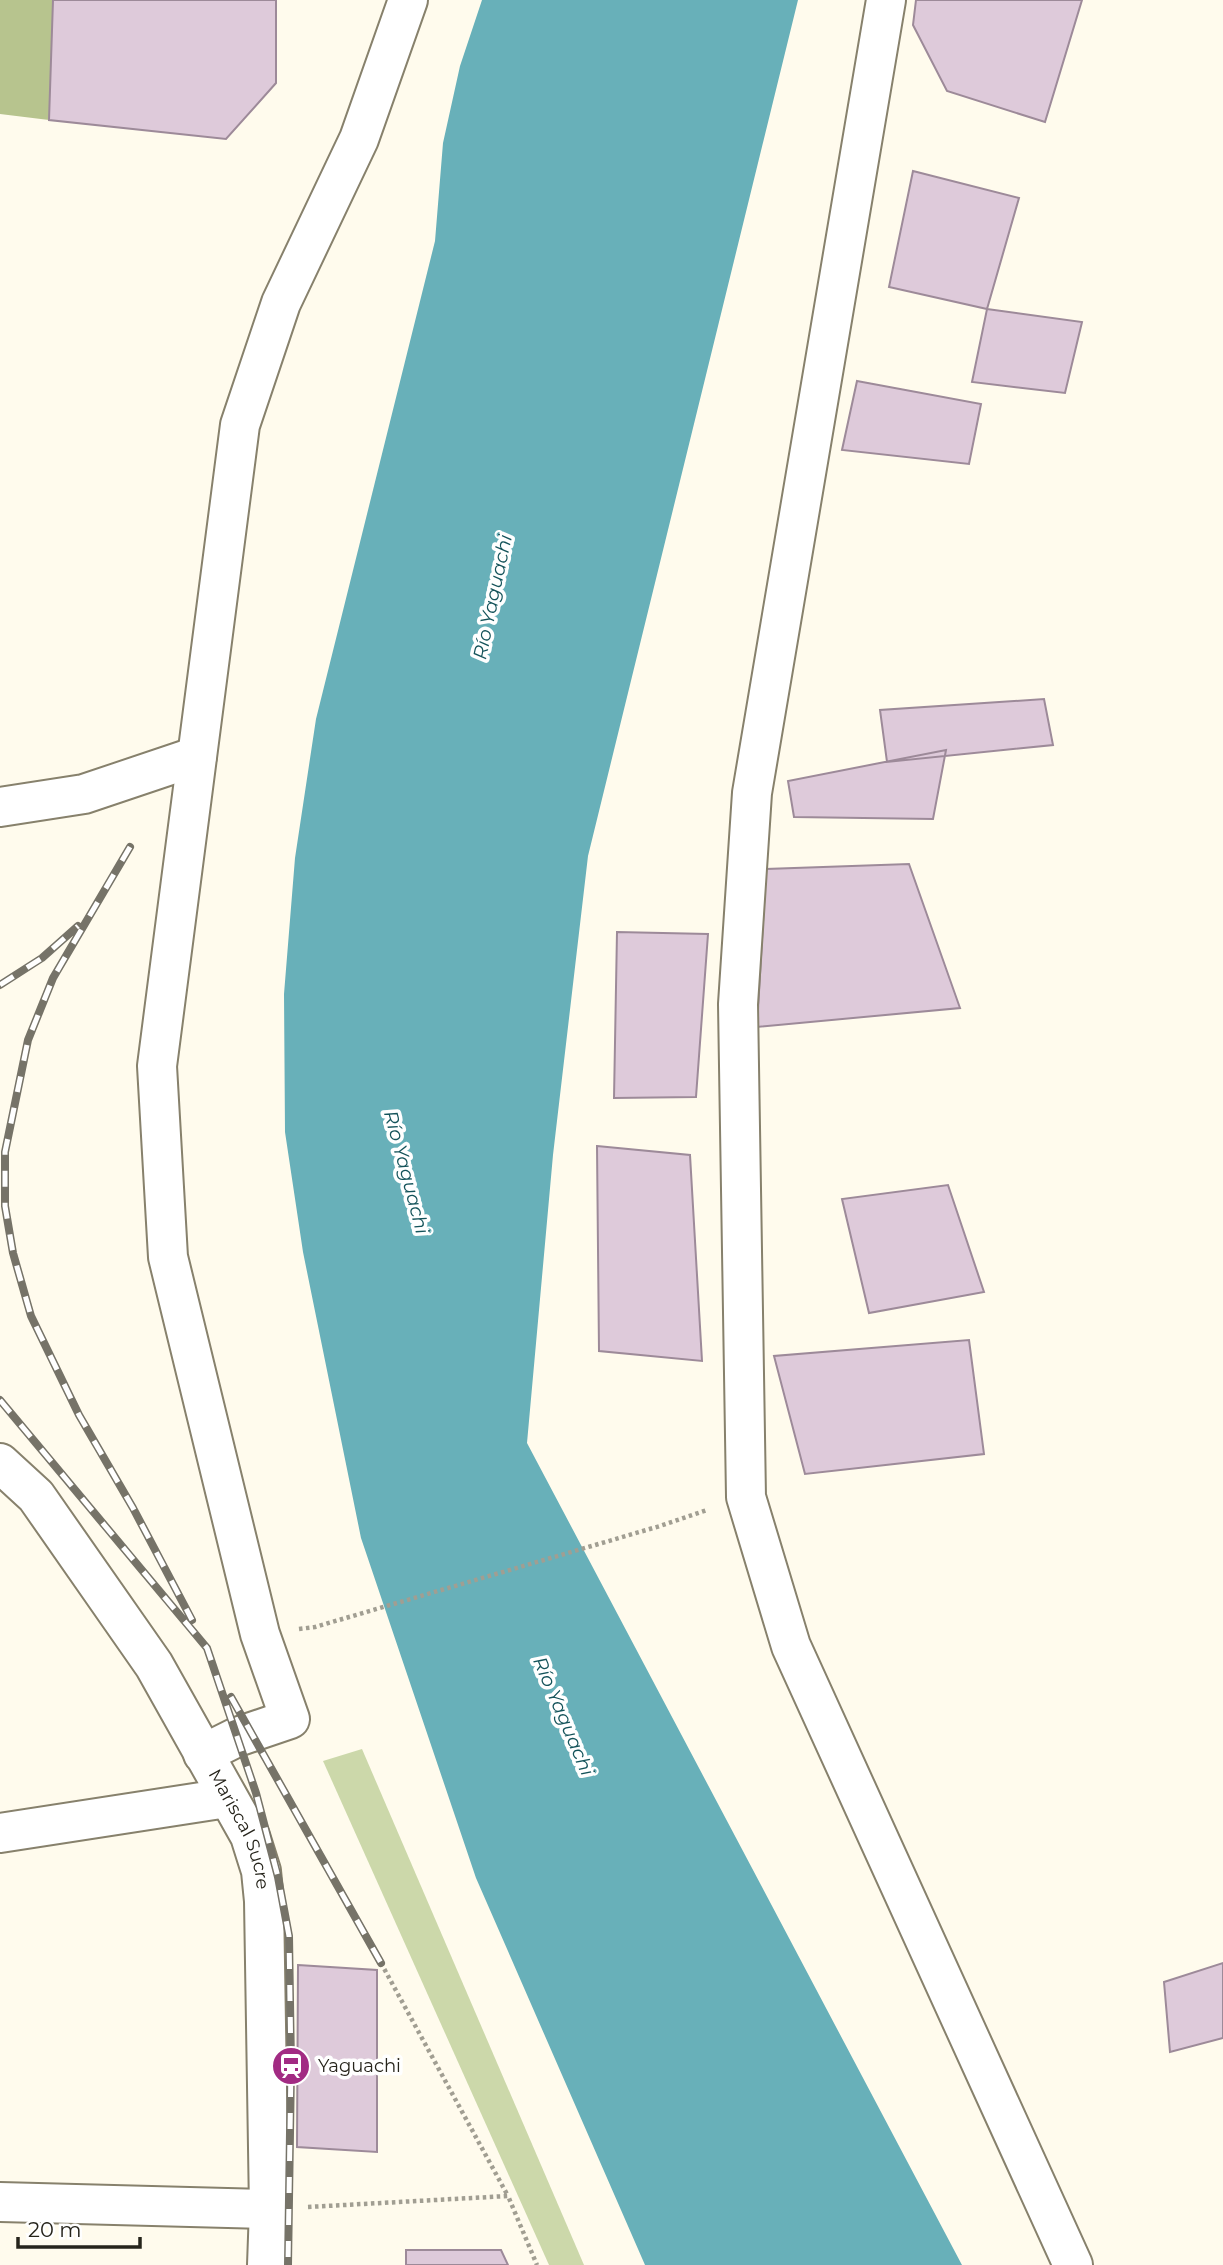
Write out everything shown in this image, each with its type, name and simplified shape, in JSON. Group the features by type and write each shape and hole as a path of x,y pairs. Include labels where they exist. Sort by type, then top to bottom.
{"street":[{"path":"203,1754 237,1737 290,1719 260,1634 168,1257 157,1066 240,425 281,303 359,139 408,0"},
{"path":"886,0 752,793 738,1004 746,1497 792,1646 1073,2265"},
{"path":"0,807 84,794 197,756"},
{"name":"Mariscal Sucre","path":"0,1463 36,1496 155,1665 250,1836 261,1871 264,1901 269,2209 267,2265"},
{"path":"0,1833 227,1798"},
{"path":"0,2202 269,2209"}],"path":[{"path":"315,1627 660,1526 746,1497"},
{"path":"380,1963 508,2196 537,2265"},
{"path":"269,2209 508,2196"}],"green space":[{"path":"0,0 53,0 49,120 0,114"},
{"path":"362,1749 584,2265 549,2265 323,1761"}],"water":[{"name":"Río Yaguachi","path":"482,0 798,0 588,856 553,1155 527,1443 962,2265 645,2265 476,1878 361,1538 303,1252 285,1132 284,994 295,858 316,719 435,241 443,143 460,66"}],"building":[{"path":"53,0 276,0 276,83 226,139 49,120"},
{"path":"916,0 1082,0 1045,122 947,91 913,25"},
{"path":"913,171 1019,198 987,309 889,287"},
{"path":"987,309 1082,322 1065,393 972,382"},
{"path":"857,381 981,404 969,464 842,450"},
{"path":"1044,699 1053,745 887,762 880,710"},
{"path":"946,750 933,819 794,817 788,781"},
{"path":"909,864 960,1008 757,1027 766,869"},
{"path":"617,932 708,934 696,1097 614,1098"},
{"path":"597,1146 690,1155 702,1361 599,1351"},
{"path":"948,1185 984,1292 869,1313 842,1199"},
{"path":"969,1340 984,1454 805,1474 774,1356"},
{"path":"1223,1963 1223,2038 1170,2052 1164,1982"},
{"path":"298,1965 377,1970 377,2152 297,2147"},
{"path":"406,2250 501,2250 508,2265 406,2265"}],"railway":[{"path":"130,847 53,978 28,1040 5,1152 5,1206 13,1253 31,1316 79,1415 133,1508 192,1620"},
{"path":"0,985 42,958 78,926"},
{"path":"0,1400 207,1648 256,1793 278,1877 289,1936 291,2066 288,2265"},
{"path":"231,1697 381,1963"}],"place":[{"name":"Yaguachi","path":"291,2066"}]}
